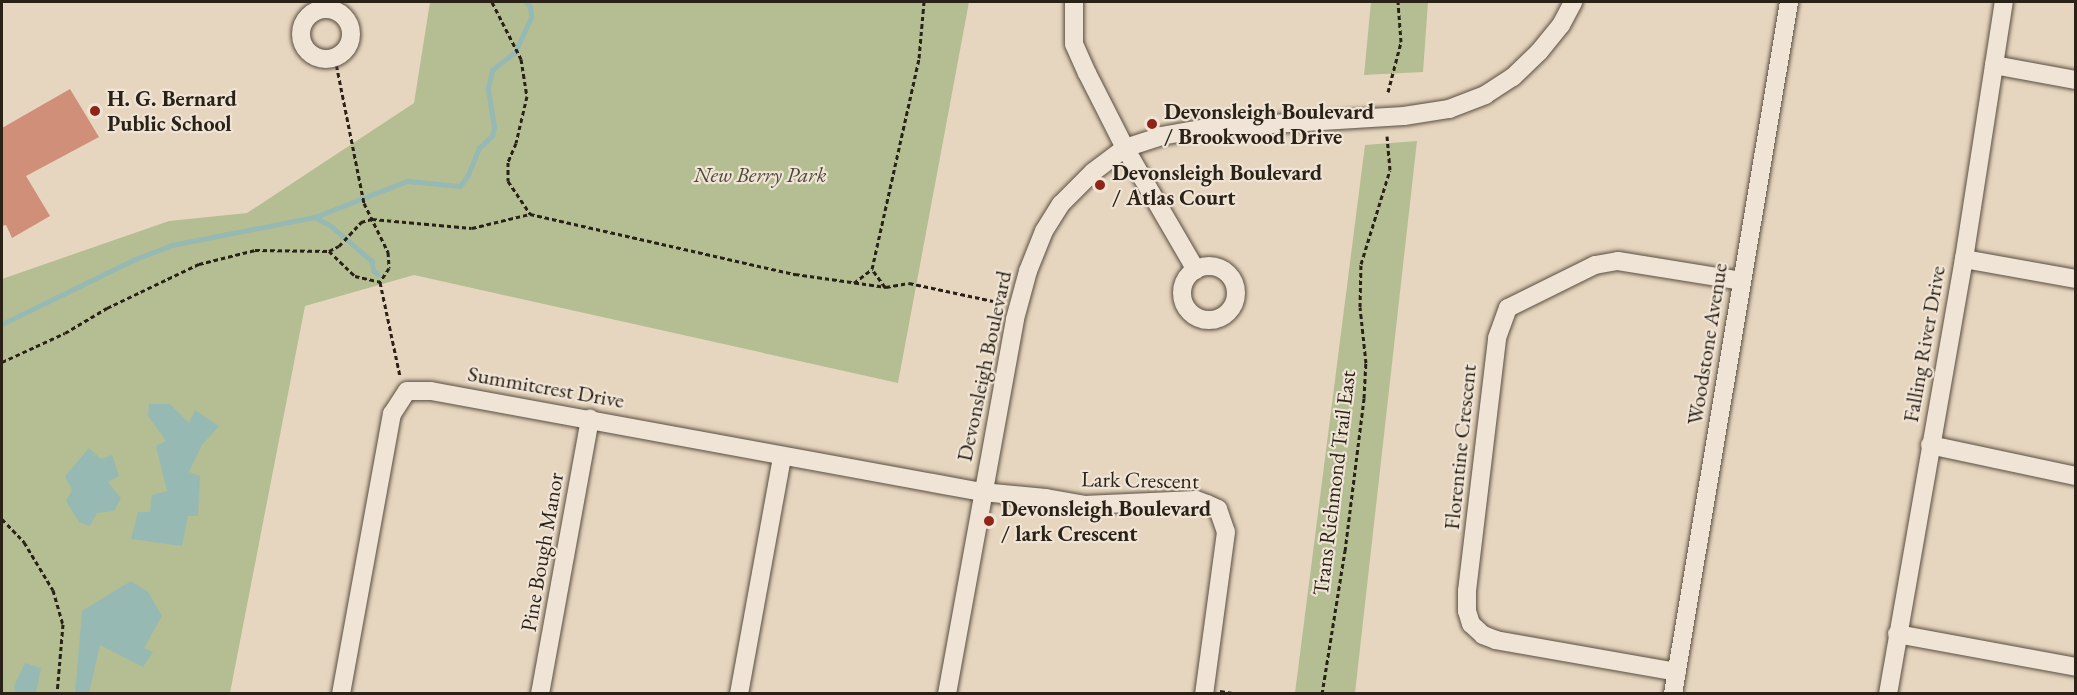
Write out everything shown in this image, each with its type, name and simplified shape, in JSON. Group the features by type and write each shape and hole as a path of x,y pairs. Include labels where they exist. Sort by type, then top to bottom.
{"street":[{"path":"1074,2 1072,19 1074,44 1125,148 1196,270"},
{"name":"Devonsleigh Boulevard","path":"946,693 1015,319 1028,271 1044,231 1061,204 1093,172 1125,148 1207,128 1404,116 1449,110 1485,95 1513,76 1554,34 1573,2"},
{"name":"Woodstone Avenue","path":"1673,693 1789,2"},
{"name":"Falling River Drive","path":"1888,693 1964,260 2004,2"},
{"path":"318,5 332,8 347,17 353,34 347,50 335,58 315,58 303,45 302,26 318,5"},
{"path":"1994,65 2076,80"},
{"path":"1964,260 2076,279"},
{"name":"Florentine Crescent","path":"1677,672 1496,640 1483,635 1471,624 1467,611 1467,591 1497,338 1508,308 1595,265 1618,261 1741,281"},
{"name":"Summitcrest Drive","path":"403,396 407,391 430,390 782,457 982,492"},
{"path":"341,693 383,455 392,414 403,396"},
{"name":"Pine Bough Manor","path":"540,693 590,419"},
{"path":"1930,445 2076,476"},
{"path":"739,693 782,457"},
{"name":"Lark Crescent","path":"982,492 1046,498 1083,505 1196,500 1218,509 1226,532 1204,693"},
{"path":"1897,634 2076,667"}],"path":[{"path":"492,2 521,59 527,96 516,143 508,162 508,182 530,214"},
{"path":"854,283 872,269 919,58 924,2"},
{"path":"1388,92 1401,42 1398,2"},
{"path":"335,58 364,202 388,252 389,268 380,282 403,396"},
{"name":"Trans Richmond Trail East","path":"1322,693 1345,551 1364,398 1366,363 1360,307 1361,264 1390,170 1387,136"},
{"path":"2,362 65,333 107,308 199,264 255,250 329,251 339,246 354,228 372,219 472,228 530,214 795,274 886,287 909,284 993,301"},
{"path":"329,251 355,276 380,282"},
{"path":"872,269 886,287"},
{"path":"2,519 24,542 37,562 52,590 63,624 57,693"}],"green space":[{"name":"New Berry Park","path":"430,2 969,2 898,383 414,275 305,306 230,693 2,693 2,279 169,221 247,213 414,103"},
{"path":"1371,2 1428,2 1423,72 1364,75"},
{"path":"1417,141 1355,693 1295,693 1365,145"}],"water":[{"path":"149,404 170,404 189,423 195,410 219,426 202,445 189,472 200,476 198,516 188,516 182,546 131,539 138,512 150,512 152,495 167,491 156,446 166,441 148,416"},
{"path":"89,448 101,459 112,455 119,476 108,482 121,498 114,511 97,513 90,526 79,522 66,501 72,490 65,476"},
{"path":"131,581 148,592 162,616 144,648 153,652 143,667 100,645 89,693 75,693 82,611"},
{"path":"25,663 41,668 36,693 15,693 14,686"}],"building":[{"path":"70,89 99,137 26,176 50,216 12,238 6,225 2,226 2,128"}],"waterway":[{"path":"2,324 133,260 172,245 315,217 407,181 460,186 468,175 479,148 492,136 494,127 488,88 492,70 515,52 531,17 530,7 526,2"},
{"path":"315,217 331,226 372,261 374,271 378,274"}],"place":[{"name":"H. G. Bernard Public School","path":"95,111"},
{"name":"Devonsleigh Boulevard / Brookwood Drive","path":"1152,124"},
{"name":"Devonsleigh Boulevard / Atlas Court","path":"1100,185"},
{"name":"Devonsleigh Boulevard / lark Crescent","path":"989,521"}]}
